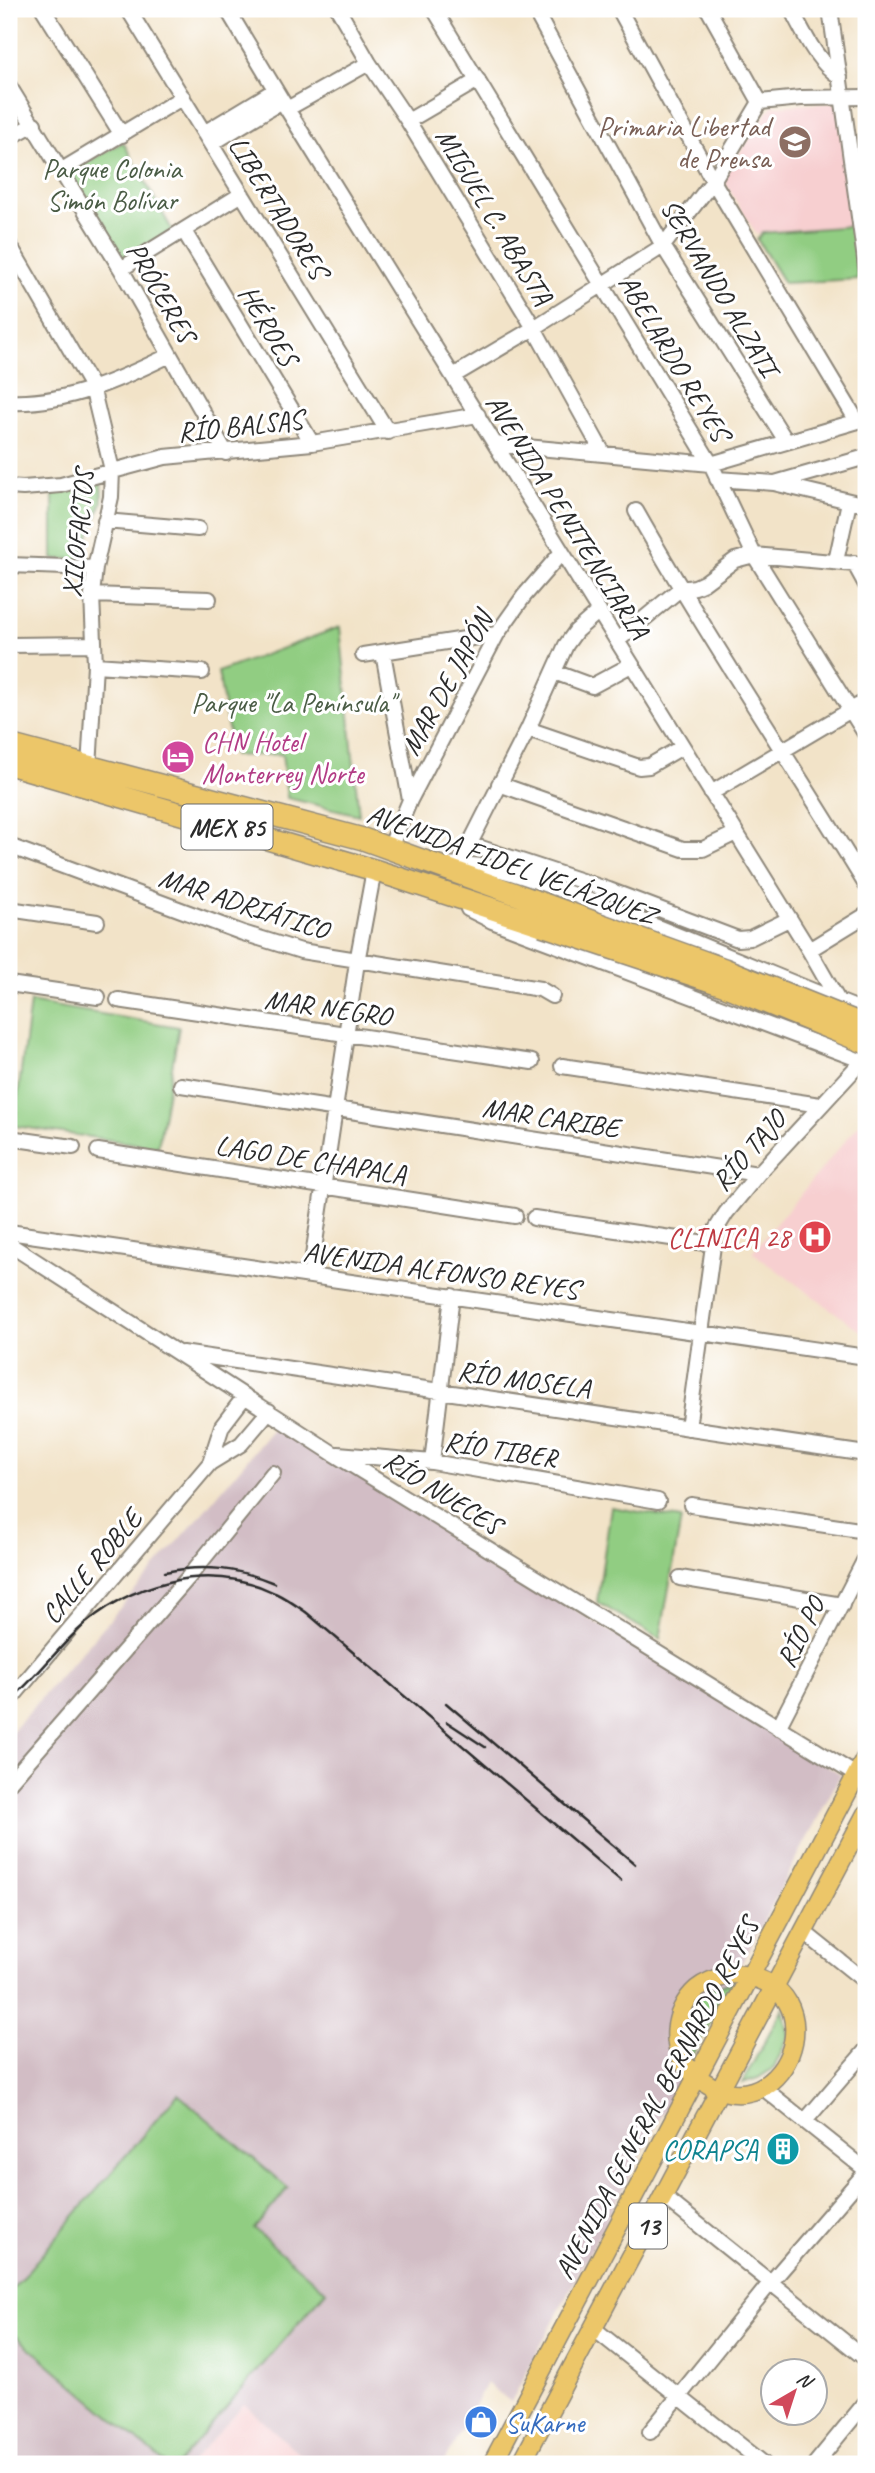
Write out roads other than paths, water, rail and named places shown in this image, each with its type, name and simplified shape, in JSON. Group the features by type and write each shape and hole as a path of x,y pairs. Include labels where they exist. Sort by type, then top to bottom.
{"highway":[{"name":"AVENIDA FIDEL VELÁZQUEZ","path":"9,745 449,864 545,916 723,985 865,1054"},
{"name":"AVENIDA FIDEL VELÁZQUEZ","path":"9,764 444,892 545,916 724,969 866,1026"}],"main road":[{"name":"AVENIDA GENERAL BERNARDO REYES","path":"492,2464 866,1757"},
{"name":"AVENIDA GENERAL BERNARDO REYES","path":"522,2464 866,1814"},
{"path":"732,1974 751,1975 775,1989 787,2004 794,2022 794,2041 784,2068 762,2087 736,2093 721,2090 697,2077 680,2059 676,2042 677,2022 685,2004 698,1989 714,1979 732,1974"}],"street":[{"path":"44,9 122,135"},
{"name":"LIBERTADORES","path":"128,9 388,432"},
{"name":"AVENIDA PENITENCIARÍA","path":"227,9 809,950 865,1054"},
{"name":"MIGUEL C. ABASTA","path":"338,9 534,328 603,453"},
{"name":"ABELARDO REYES","path":"434,9 711,464 754,555 866,735"},
{"name":"SERVANDO ALZATI","path":"534,9 663,246 786,441"},
{"path":"495,444 711,464 862,420 713,181 619,9"},
{"path":"708,9 760,103"},
{"path":"791,9 817,57 839,77"},
{"path":"830,9 866,267"},
{"path":"208,139 281,100 369,63"},
{"path":"408,121 478,80"},
{"name":"PRÓCERES","path":"9,86 121,269 226,453"},
{"path":"62,170 183,97"},
{"path":"760,103 801,98 866,97"},
{"path":"453,376 663,246 713,181 760,103"},
{"path":"9,138 34,124"},
{"path":"121,269 242,194"},
{"name":"HÉROES","path":"184,231 312,443"},
{"name":"XILOFACTOS","path":"9,244 92,387 112,470 111,497 95,568 92,595 95,665 89,768"},
{"path":"9,402 58,399 130,374 170,355"},
{"name":"RÍO BALSAS","path":"9,487 61,485 112,470 188,454 226,453 312,443 478,415"},
{"path":"774,483 866,457"},
{"path":"717,479 774,483 866,505"},
{"path":"836,561 849,502"},
{"path":"636,511 680,589 784,750 866,885"},
{"path":"105,521 198,529"},
{"name":"MAR DE JAPÓN","path":"390,848 410,800 497,634 524,596 562,552"},
{"path":"617,641 680,589 704,583 734,560 754,555 860,564 866,585"},
{"path":"9,565 95,568"},
{"path":"92,595 209,599"},
{"path":"449,864 469,844 571,637 599,611"},
{"path":"363,655 497,634"},
{"path":"9,645 93,644"},
{"path":"383,653 410,800"},
{"path":"95,665 202,672"},
{"path":"554,672 592,686 631,665"},
{"path":"712,793 866,701"},
{"path":"528,729 639,766 649,766 682,747"},
{"path":"499,784 683,849 703,849 736,833"},
{"path":"469,844 609,890 738,939 747,939 789,919"},
{"name":"MAR ADRIÁTICO","path":"9,846 301,951 540,989 552,996"},
{"path":"449,864 477,864 518,875 695,941 866,1012"},
{"path":"310,1276 357,962 374,870"},
{"path":"444,892 492,921 806,1039 865,1054"},
{"path":"9,909 97,922"},
{"path":"809,950 866,915"},
{"path":"695,941 720,932"},
{"path":"9,984 99,998"},
{"path":"806,1039 818,1031 823,1018 822,1004 810,988"},
{"name":"MAR NEGRO","path":"118,1000 532,1062"},
{"name":"RÍO TAJO","path":"688,1428 712,1244 720,1222 758,1174 865,1054"},
{"path":"562,1066 820,1105"},
{"name":"MAR CARIBE","path":"181,1085 758,1174"},
{"path":"9,1138 73,1147"},
{"name":"LAGO DE CHAPALA","path":"98,1151 516,1216"},
{"path":"534,1218 712,1244"},
{"name":"AVENIDA ALFONSO REYES","path":"9,1232 866,1357"},
{"name":"RÍO NUECES","path":"9,1244 334,1454 856,1775"},
{"path":"432,1462 452,1296"},
{"name":"RÍO MOSELA","path":"176,1352 866,1454"},
{"name":"CALLE ROBLE","path":"210,1463 222,1426 245,1396"},
{"name":"CALLE ROBLE","path":"9,1701 210,1463 241,1444 269,1411"},
{"name":"RÍO TIBER","path":"334,1454 432,1462 658,1501"},
{"path":"9,1783 192,1573 273,1473"},
{"path":"691,1505 866,1531"},
{"name":"RÍO PO","path":"778,1728 866,1558"},
{"path":"680,1578 842,1605"},
{"path":"805,1933 866,1982"},
{"path":"805,2121 866,2050"},
{"path":"650,2432 771,2282 866,2171 762,2087"},
{"path":"664,2197 866,2359"},
{"path":"593,2328 764,2464"},
{"path":"815,2464 866,2402"}],"railway":[{"path":"165,1572 193,1568 221,1569 274,1583"},
{"path":"9,1701 76,1632 119,1601 144,1589 196,1578 223,1578 250,1583 279,1595 307,1613 621,1881"},
{"path":"446,1703 635,1864"},
{"path":"447,1722 485,1747"}],"place":[{"name":"Primaria Libertad de Prensa","path":"795,142"},
{"name":"CHN Hotel Monterrey Norte","path":"178,757"},
{"name":"CLINICA 28","path":"815,1237"},
{"name":"CORAPSA","path":"783,2149"},
{"name":"SuKarne","path":"481,2422"}],"park label":[{"name":"Parque Colonia Simón Bolívar","path":"112,184"},
{"name":"Parque \"La Península\"","path":"293,702"}]}
